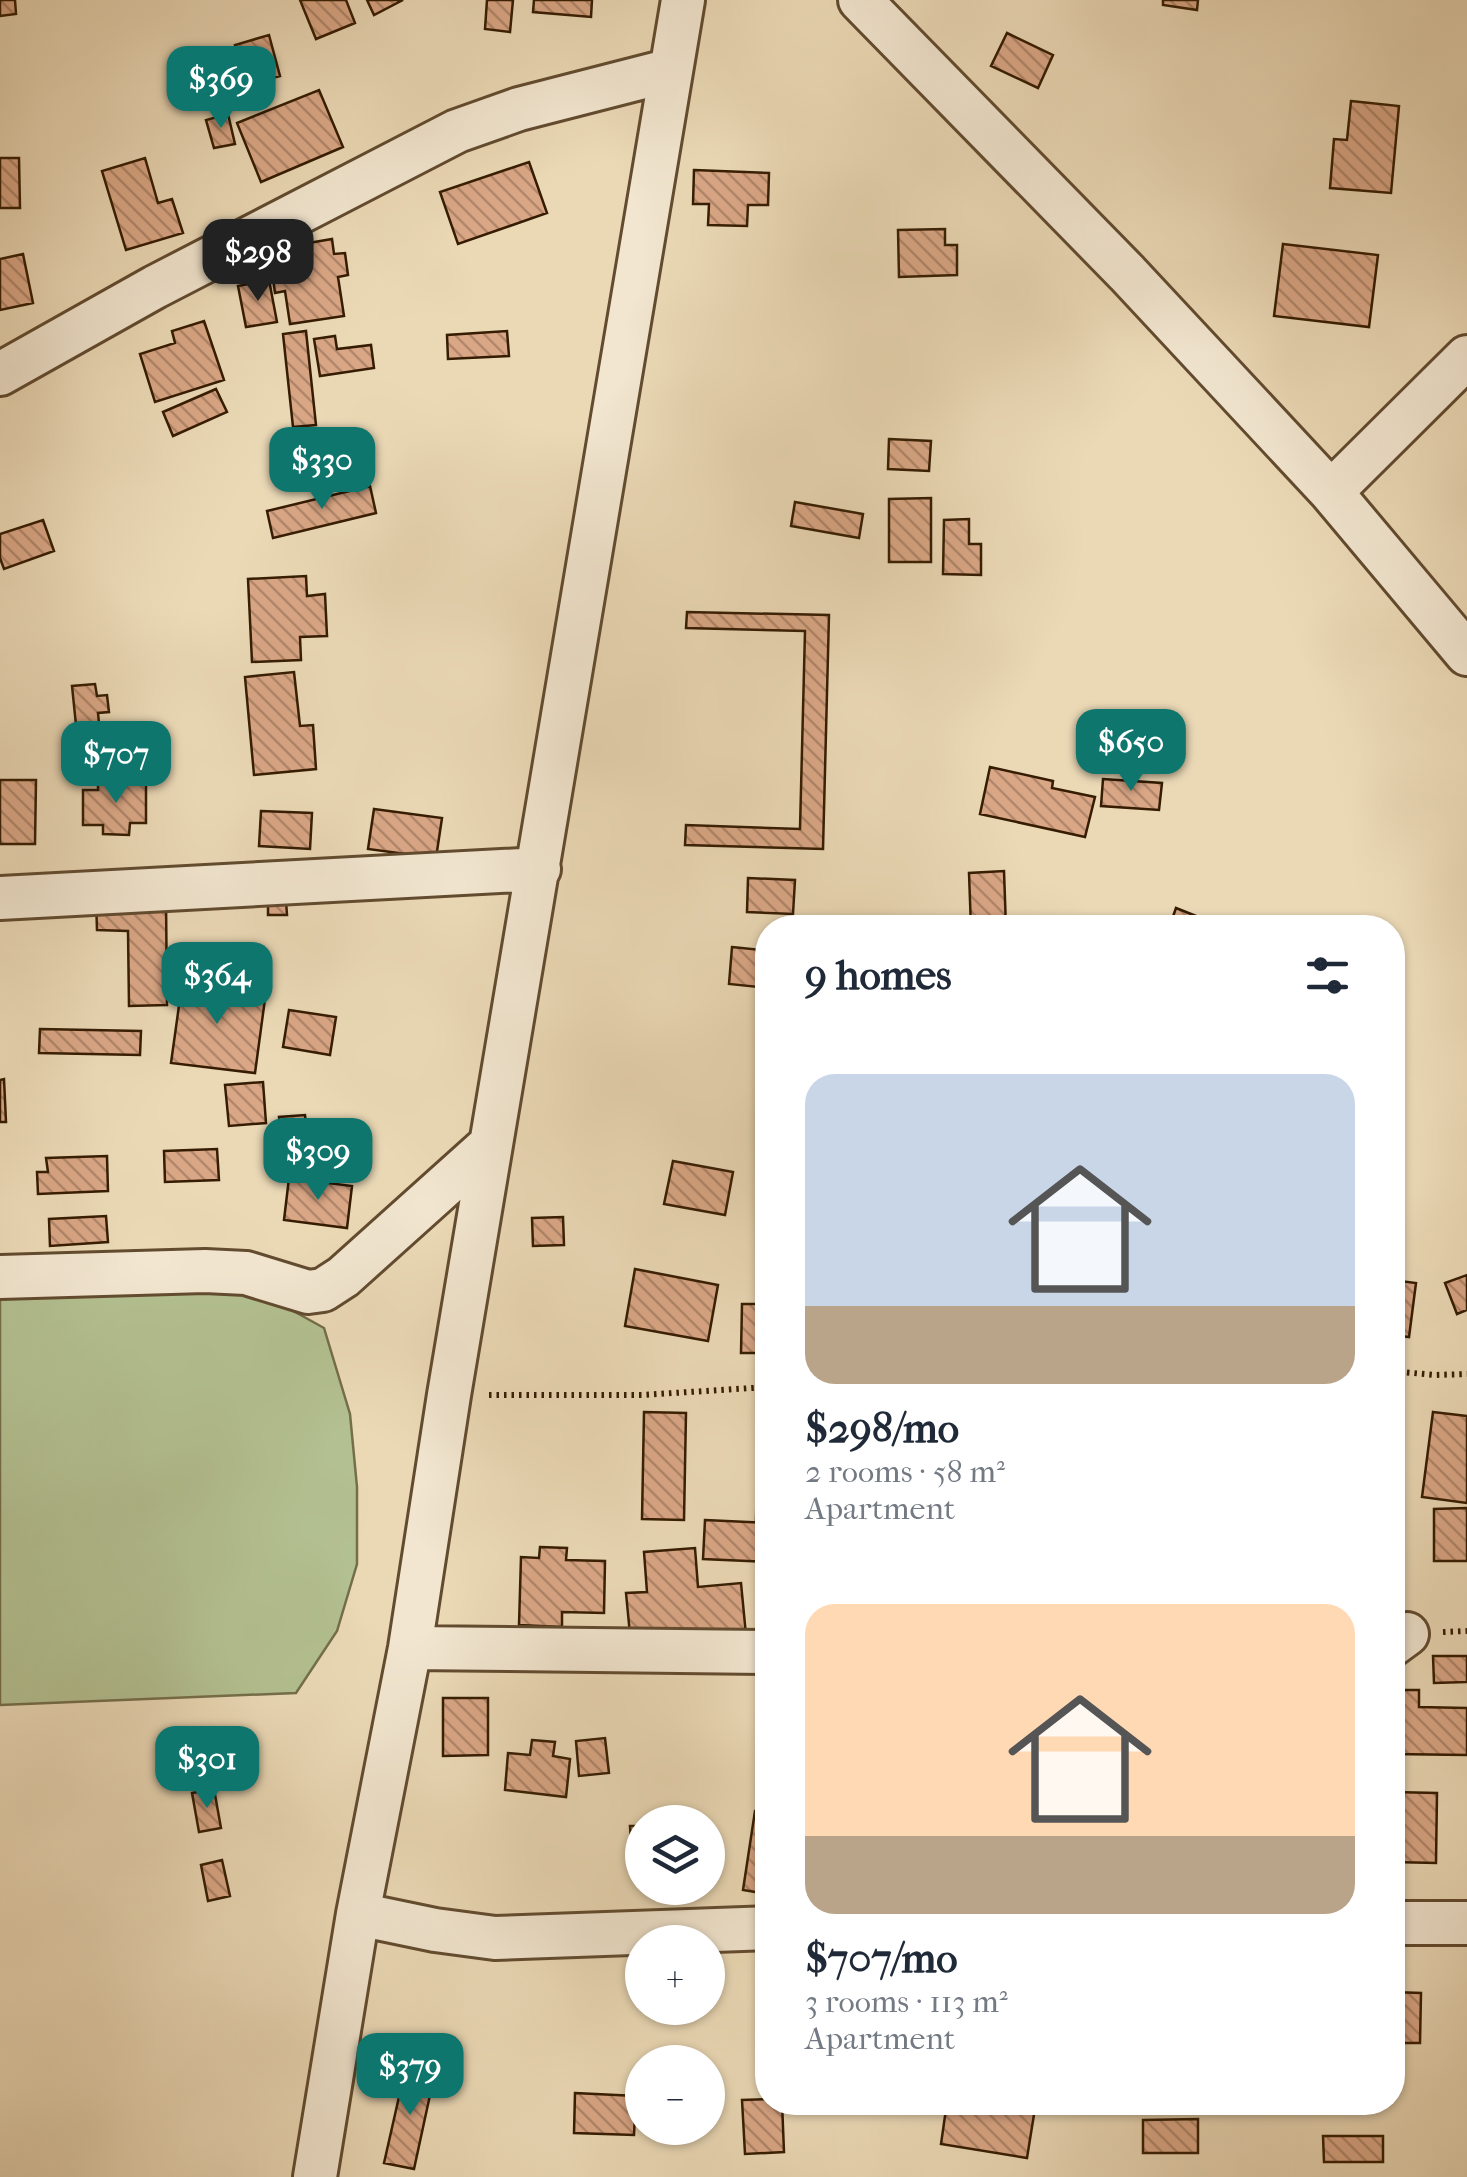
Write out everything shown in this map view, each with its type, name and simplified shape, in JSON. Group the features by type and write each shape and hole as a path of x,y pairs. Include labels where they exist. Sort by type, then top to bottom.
{"street":[{"path":"315,2177 358,1914 410,1648 448,1395 683,0"},
{"path":"860,0 1127,273 1331,492 1467,654"},
{"path":"0,374 156,287 457,131 518,110 671,70"},
{"path":"1331,492 1467,356"},
{"path":"0,898 539,869"},
{"path":"0,1277 219,1272 246,1274 308,1292 323,1290 344,1277 490,1145"},
{"path":"410,1648 755,1652"},
{"path":"358,1914 495,1938 755,1928"},
{"path":"1405,1922 1467,1923"}],"path":[{"path":"1405,1372 1467,1374"},
{"path":"448,1395 642,1395 755,1388"}],"green space":[{"path":"232,1291 277,1302 324,1328 350,1414 357,1487 357,1564 337,1631 296,1693 0,1705 0,1297"}],"building":[{"path":"0,0 15,0 16,14 0,16"},
{"path":"300,0 346,0 355,23 316,39"},
{"path":"367,0 403,0 374,15"},
{"path":"487,0 513,0 510,32 485,29"},
{"path":"534,0 592,0 591,17 533,12"},
{"path":"1163,0 1198,0 1197,10 1163,5"},
{"path":"1007,33 1053,55 1038,88 991,66"},
{"path":"269,35 280,76 246,84 235,45"},
{"path":"319,90 343,147 261,182 237,123"},
{"path":"1351,101 1399,106 1391,193 1330,188 1334,139 1347,140"},
{"path":"228,114 235,144 214,148 206,120"},
{"path":"0,158 19,158 20,208 0,208"},
{"path":"145,158 158,203 172,199 183,233 126,250 102,171"},
{"path":"529,162 547,213 458,244 440,192"},
{"path":"694,170 769,173 768,205 748,205 747,226 708,225 709,204 693,204"},
{"path":"945,229 945,245 957,245 957,275 899,277 898,230"},
{"path":"290,238 291,246 332,239 334,254 345,253 348,275 338,277 344,316 290,324 285,291 275,293 271,263 279,262 275,240"},
{"path":"1283,244 1378,255 1369,327 1274,316"},
{"path":"23,254 33,303 0,310 0,259"},
{"path":"269,280 277,322 246,327 238,286"},
{"path":"204,321 224,380 155,402 140,354 175,343 172,331"},
{"path":"306,331 316,425 293,427 283,334"},
{"path":"507,331 509,356 448,359 447,335"},
{"path":"335,336 337,349 371,345 374,368 320,376 314,339"},
{"path":"216,389 227,412 173,436 163,412"},
{"path":"889,439 931,441 929,471 888,469"},
{"path":"370,486 376,513 273,538 267,511"},
{"path":"931,498 931,562 889,562 889,499"},
{"path":"795,502 863,514 859,538 791,526"},
{"path":"969,519 969,544 981,544 981,575 943,574 944,520"},
{"path":"43,520 54,551 4,569 0,534"},
{"path":"306,576 307,596 325,594 327,636 300,637 301,660 252,662 248,579"},
{"path":"687,612 829,615 823,849 685,845 686,825 800,829 805,631 686,628"},
{"path":"294,672 300,726 313,725 316,769 254,775 245,677"},
{"path":"95,684 97,696 107,695 109,712 98,713 100,733 77,735 72,686"},
{"path":"990,767 1053,781 1052,788 1095,797 1085,837 980,814"},
{"path":"1103,779 1162,783 1159,810 1101,806"},
{"path":"0,780 36,780 35,844 0,844"},
{"path":"98,781 146,781 146,823 130,823 129,835 103,834 103,825 83,825 83,790 98,790"},
{"path":"374,809 442,818 436,858 368,849"},
{"path":"261,811 312,813 310,849 259,846"},
{"path":"1004,871 1006,915 971,915 969,873"},
{"path":"748,878 795,880 793,914 747,912"},
{"path":"166,899 167,1005 129,1006 128,931 97,930 96,900"},
{"path":"268,901 286,901 287,915 268,915"},
{"path":"1176,908 1194,915 1174,915"},
{"path":"732,947 755,949 755,987 729,984"},
{"path":"183,977 234,983 233,995 265,999 255,1073 171,1063"},
{"path":"289,1010 336,1017 330,1055 283,1047"},
{"path":"40,1029 141,1031 140,1055 39,1053"},
{"path":"4,1079 6,1122 0,1122 0,1080"},
{"path":"263,1082 266,1123 229,1126 225,1085"},
{"path":"305,1115 308,1142 282,1144 279,1117"},
{"path":"217,1149 219,1180 165,1182 164,1151"},
{"path":"107,1156 108,1191 38,1194 37,1172 48,1172 46,1158"},
{"path":"673,1161 733,1172 725,1215 664,1204"},
{"path":"289,1178 352,1186 347,1228 284,1220"},
{"path":"106,1216 108,1242 50,1246 49,1219"},
{"path":"563,1217 564,1245 533,1246 532,1218"},
{"path":"635,1269 718,1285 708,1341 625,1326"},
{"path":"1467,1275 1467,1310 1457,1314 1445,1283"},
{"path":"1405,1282 1416,1283 1409,1337 1405,1337"},
{"path":"742,1304 755,1304 755,1353 741,1353"},
{"path":"644,1412 686,1413 684,1520 642,1519"},
{"path":"1433,1412 1467,1416 1467,1503 1422,1497"},
{"path":"1467,1508 1467,1561 1434,1561 1434,1509"},
{"path":"705,1520 755,1522 755,1561 703,1559"},
{"path":"540,1547 567,1548 566,1560 605,1561 604,1613 562,1612 562,1627 519,1625 521,1557 539,1558"},
{"path":"695,1548 698,1587 741,1583 746,1635 631,1645 626,1593 647,1592 644,1552"},
{"path":"1433,1656 1467,1656 1467,1682 1434,1683"},
{"path":"1405,1690 1419,1690 1419,1707 1467,1708 1467,1755 1405,1754"},
{"path":"443,1698 488,1698 488,1755 443,1756"},
{"path":"605,1738 609,1773 579,1776 576,1741"},
{"path":"532,1740 555,1742 553,1756 570,1759 566,1797 505,1790 508,1753 530,1755"},
{"path":"214,1789 221,1828 199,1832 192,1793"},
{"path":"1405,1792 1437,1793 1436,1863 1405,1862"},
{"path":"755,1811 755,1892 743,1890"},
{"path":"222,1860 230,1896 208,1901 201,1865"},
{"path":"1405,1992 1421,1993 1420,2043 1405,2043"},
{"path":"406,2066 435,2072 414,2169 384,2163"},
{"path":"575,2093 625,2095 625,2135 574,2133"},
{"path":"742,2100 755,2100 755,2115 783,2115 784,2152 745,2154"},
{"path":"945,2115 1034,2115 1027,2158 941,2144"},
{"path":"1198,2119 1198,2153 1143,2153 1143,2120"},
{"path":"1323,2136 1383,2136 1383,2162 1324,2162"}]}
